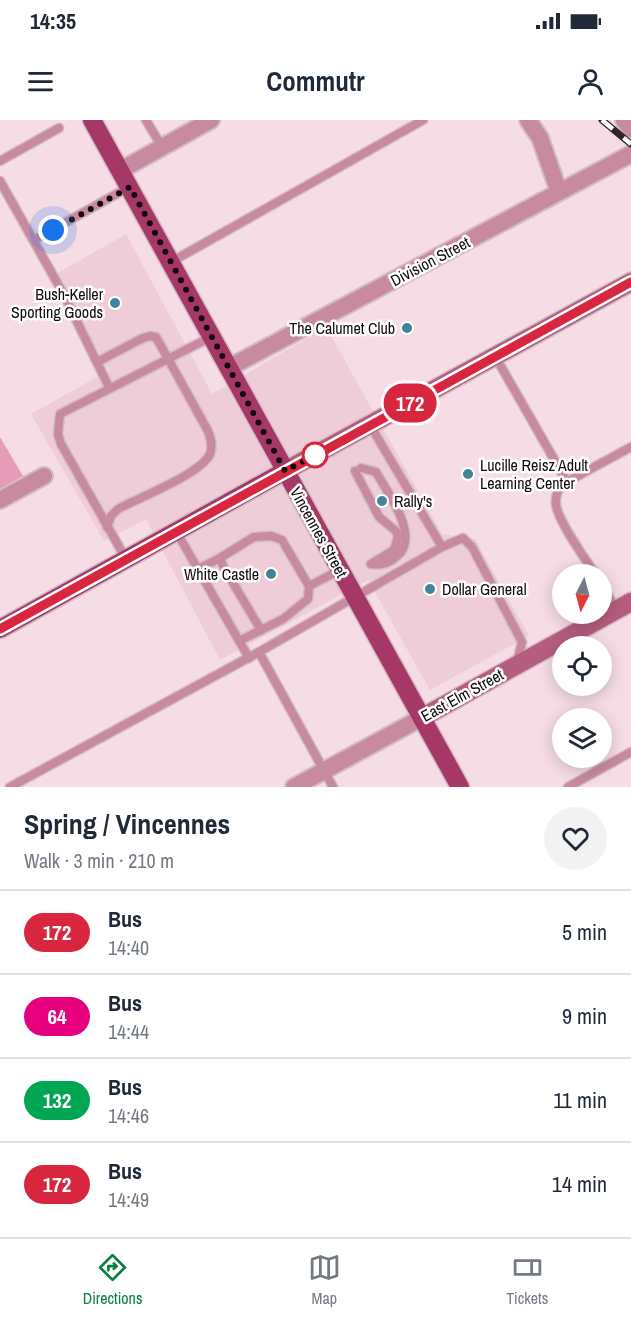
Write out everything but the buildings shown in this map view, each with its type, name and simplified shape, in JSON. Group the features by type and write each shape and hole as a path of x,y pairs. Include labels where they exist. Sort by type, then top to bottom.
{"main road":[{"name":"Vincennes Street","path":"92,120 460,787"},
{"path":"0,629 631,282"},
{"name":"East Elm Street","path":"423,717 624,606"}],"street":[{"path":"121,170 212,120"},
{"path":"528,120 540,138 559,192"},
{"path":"624,120 631,129"},
{"name":"Division Street","path":"228,368 631,154"},
{"path":"0,500 44,476"},
{"name":"East Elm Street","path":"294,787 423,717"}],"lane":[{"path":"146,120 162,147"},
{"path":"171,262 423,120"},
{"path":"0,160 59,128"},
{"path":"0,181 63,292 110,387"},
{"path":"34,240 130,187"},
{"path":"97,362 150,336 156,337 208,431 212,448 209,456 197,468 118,509 111,516 107,527"},
{"path":"126,559 74,469 57,434 60,414 211,337"},
{"path":"495,356 567,482"},
{"path":"370,425 442,547"},
{"path":"589,564 560,516 556,505 557,492 567,482 631,447"},
{"path":"358,470 376,472 404,524 406,545 402,553 379,566 371,564 394,550 398,537 396,531 374,509 358,470"},
{"path":"176,531 249,658"},
{"path":"198,569 254,537 271,536 282,540 309,586 308,599 283,619 239,641"},
{"path":"10,787 249,658 442,547 463,538 472,547 522,642 516,665"},
{"path":"220,558 261,630"},
{"path":"309,586 340,570"},
{"path":"612,595 624,606"},
{"path":"259,652 333,787"},
{"path":"568,787 631,752"}],"shaded area":[{"path":"126,234 212,394 326,327 442,534 475,539 529,636 430,690 368,580 220,660 146,519 104,541 31,414 108,371 56,274"},
{"path":"0,437 23,476 0,489"}],"railway":[{"path":"602,120 631,144"}],"bus line":[{"name":"172","path":"0,629 631,282"}],"place":[{"name":"Bush-Keller Sporting Goods","path":"115,303"},
{"name":"The Calumet Club","path":"407,328"},
{"name":"Lucille Reisz Adult Learning Center","path":"468,474"},
{"name":"Rally's","path":"382,501"},
{"name":"White Castle","path":"271,574"},
{"name":"Dollar General","path":"430,589"}],"route":[{"path":"53,230 130,187 285,471 315,455"}]}
